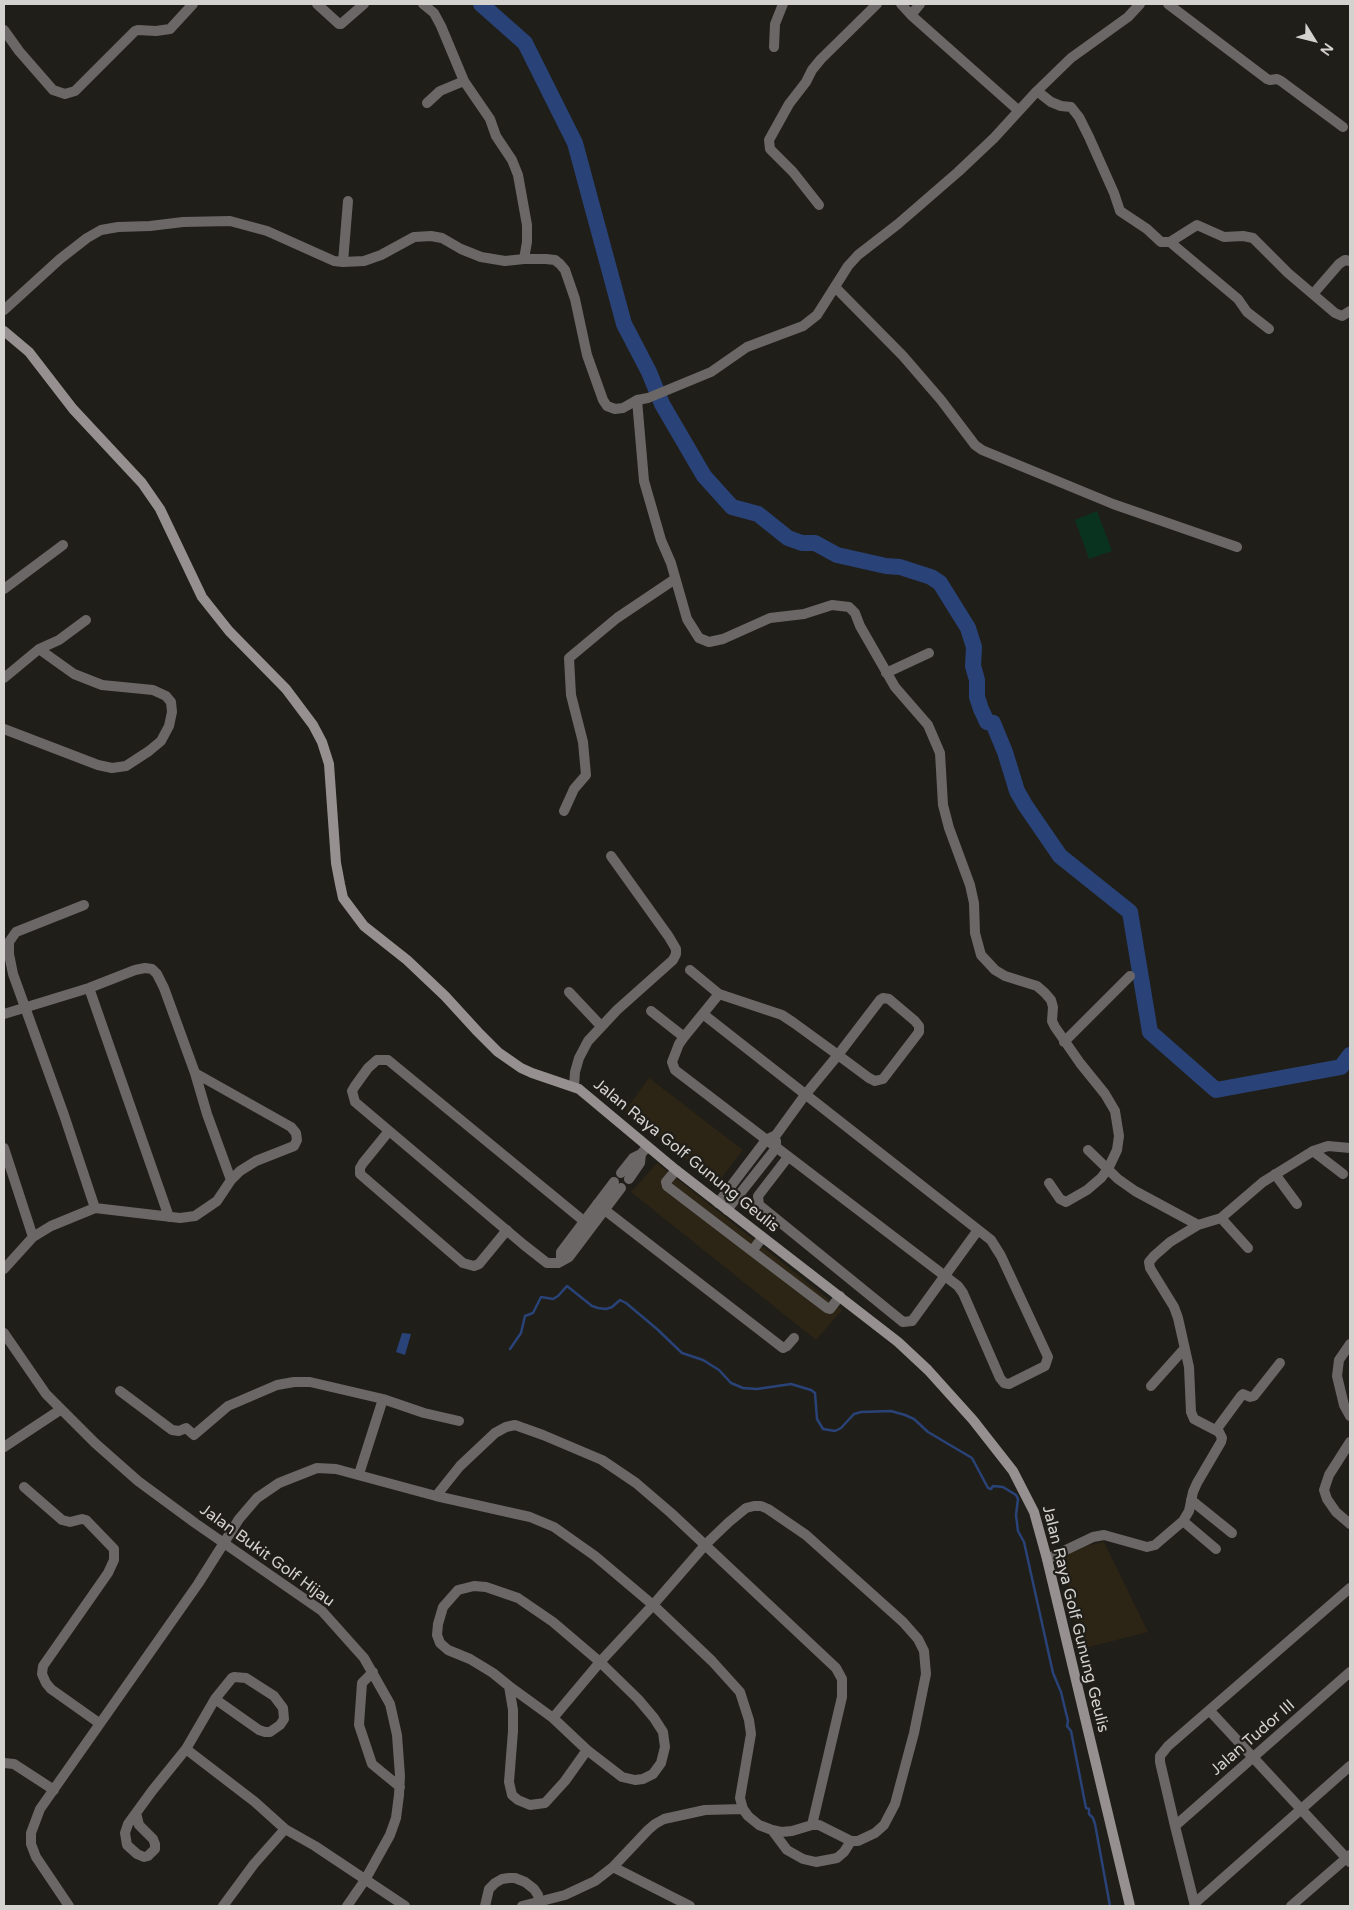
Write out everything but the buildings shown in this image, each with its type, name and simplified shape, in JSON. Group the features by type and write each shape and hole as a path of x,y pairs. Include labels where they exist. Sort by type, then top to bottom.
{"main road":[{"name":"Jalan Raya Golf Gunung Geulis","path":"4,330 29,352 73,409 142,483 160,509 202,597 229,631 286,689 313,725 322,742 329,764 336,864 343,898 364,926 406,960 445,996 498,1052 521,1068 532,1073 574,1086 597,1104 644,1150 676,1170 898,1342 928,1370 996,1448 1013,1471 1031,1505 1047,1559 1130,1906"}],"street":[{"path":"4,30 52,90 65,94 75,91 135,32 138,30 156,31 170,29 193,4"},
{"path":"317,4 341,24 364,4"},
{"path":"423,4 434,13 442,26 464,81 490,119 496,136 512,160 518,175 524,199 527,225 527,242 524,258"},
{"path":"774,47 775,24 783,4"},
{"path":"820,205 793,172 770,149 769,140 789,104 817,64 877,4"},
{"path":"901,4 911,15 1019,110"},
{"path":"911,15 920,4"},
{"path":"4,310 87,238 101,230 118,227 183,222 230,221 267,231 334,261 343,262 364,261 381,255 414,237 431,236 442,238 481,258 505,261 524,258 555,260 565,270 575,299 587,355 603,400 607,406 615,409 623,408 637,400 648,398 711,372 747,346 803,326 817,315 848,266 858,255 898,224 958,172 1071,58 1128,17 1140,4"},
{"path":"1168,4 1267,79 1276,78 1281,81 1343,127"},
{"path":"428,103 440,91 464,81"},
{"path":"1037,91 1051,102 1071,107 1079,117 1120,210 1147,229 1161,242 1170,242 1197,225 1224,237 1249,236 1260,243 1288,273 1339,315 1345,315 1350,311"},
{"path":"343,262 348,201"},
{"path":"1170,242 1238,299 1247,312 1269,329"},
{"path":"1313,294 1340,264 1345,260 1350,261"},
{"path":"835,287 904,356 932,389 970,440 982,450 1113,504 1237,547"},
{"path":"637,400 644,481 661,540 688,619 699,638 709,642 723,639 770,618 804,614 832,605 849,607 855,613 886,673 928,725 940,753 943,805 970,885 974,903 975,933 981,955 995,970 1005,976 1037,986 1045,993 1053,1006 1052,1021 1064,1042 1106,1094 1115,1111 1119,1136 1115,1158 1108,1169 1087,1190 1066,1202 1060,1199 1049,1183"},
{"path":"4,589 63,545"},
{"path":"564,811 574,789 586,775 583,742 571,696 569,658 618,618 675,579"},
{"path":"4,678 39,648 59,640 86,620"},
{"path":"4,729 98,765 112,768 126,766 150,751 161,740 169,726 172,712 171,702 166,696 153,690 102,685 74,674 39,648"},
{"path":"886,673 929,653"},
{"path":"574,1086 579,1058 588,1041 601,1026 672,960 676,949 611,856"},
{"path":"84,905 16,932 9,942 9,954 25,1007 95,1208"},
{"path":"4,1014 90,988 135,970 152,969 164,988 231,1180"},
{"path":"690,970 720,994 782,1015 838,1055 869,1078 879,1081 883,1079 919,1032 915,1021 888,998 884,998 838,1055 806,1095 776,1135 766,1140 718,1203"},
{"path":"1064,1042 1130,976"},
{"path":"90,988 169,1217"},
{"path":"569,992 601,1026"},
{"path":"703,1014 991,1240 1001,1256 1048,1357 1045,1366 1009,1384 1002,1381 961,1290 675,1070 672,1062 674,1054 684,1037 703,1014 720,994"},
{"path":"651,1011 684,1037"},
{"path":"588,1224 484,1141 388,1060 377,1060 368,1068 352,1091 352,1097 355,1102 547,1263 558,1263 569,1257 588,1224 618,1185"},
{"path":"4,1269 33,1237 51,1226 95,1208 180,1218 194,1216 217,1201 231,1180 240,1171 256,1161 294,1146 297,1140 296,1133 290,1127 195,1073"},
{"path":"390,1131 363,1163 360,1168 360,1174 449,1251 464,1263 474,1266 479,1264 507,1230"},
{"path":"727,1210 776,1148 776,1135"},
{"path":"1047,1559 1093,1537 1104,1535 1147,1547 1155,1545 1183,1520 1189,1511 1197,1484 1221,1442 1221,1435 1216,1430 1194,1419 1191,1412 1190,1376 1184,1349 1174,1307 1150,1268 1150,1262 1154,1256 1170,1242 1198,1225 1221,1218 1252,1190 1313,1151 1328,1146 1350,1148"},
{"path":"4,1148 33,1237"},
{"path":"625,1176 640,1163 644,1150"},
{"path":"1088,1150 1135,1191 1198,1225"},
{"path":"1313,1151 1343,1174"},
{"path":"788,1158 758,1196 759,1204 904,1322 912,1321 978,1230"},
{"path":"676,1170 666,1182 667,1186 742,1242 752,1252 828,1308 830,1309 840,1296"},
{"path":"1276,1174 1297,1204"},
{"path":"601,1207 783,1348 794,1338"},
{"path":"1221,1218 1248,1248"},
{"path":"742,1242 751,1229"},
{"path":"752,1252 762,1238"},
{"name":"Jalan Bukit Golf Hijau","path":"4,1333 46,1394 95,1443 138,1481 322,1611 364,1658 373,1672 390,1704 397,1735 400,1787 396,1818 390,1835 365,1880 346,1906"},
{"path":"1350,1344 1339,1360 1337,1376 1344,1405 1350,1416"},
{"path":"1151,1386 1184,1349"},
{"path":"1216,1430 1241,1396 1243,1394 1250,1397 1254,1396 1280,1363"},
{"path":"120,1391 172,1430 179,1431 186,1428 194,1435 228,1406 286,1383 310,1382 383,1399 424,1413 458,1420"},
{"path":"359,1474 383,1399"},
{"path":"4,1447 60,1410"},
{"path":"436,1496 460,1466 495,1433 515,1425 575,1447 610,1465 636,1483 706,1544 836,1668 842,1679 842,1697 812,1825"},
{"path":"1350,1442 1329,1475 1324,1490 1327,1499 1336,1512 1350,1524"},
{"path":"69,1906 36,1857 31,1844 31,1833 40,1809 198,1584 239,1519 257,1498 279,1483 317,1468 336,1468 436,1496 530,1517 554,1527 596,1556 653,1605 712,1661 740,1692 749,1720 751,1734 740,1798 743,1809 758,1825 772,1830 792,1832 819,1824 851,1841 858,1841 875,1834 884,1825 895,1804 910,1749 924,1683 925,1661 920,1644 903,1622 806,1535 761,1506 746,1508 706,1544 653,1605 600,1662 552,1718"},
{"path":"24,1487 62,1520 70,1522 86,1520 114,1549 114,1560 108,1574 43,1666 42,1674 46,1684 51,1689 99,1724"},
{"path":"1191,1500 1232,1533"},
{"path":"1183,1520 1216,1550"},
{"path":"474,1586 486,1587 518,1598 553,1622 600,1662 638,1699 663,1732 665,1747 661,1763 653,1774 643,1780 622,1777 587,1750 552,1718 493,1673 470,1659 448,1650 440,1643 437,1635 443,1607 458,1590 474,1586"},
{"path":"1350,1588 1168,1746 1160,1756 1195,1905 1350,1766"},
{"path":"373,1672 362,1684 359,1725 372,1764 400,1787"},
{"name":"Jalan Tudor III","path":"1175,1826 1350,1672"},
{"path":"136,1813 186,1749 215,1699 234,1676 246,1678 274,1696 284,1708 284,1719 280,1725 270,1732 264,1732 215,1699"},
{"path":"509,1686 513,1710 509,1788 518,1800 530,1805 545,1803 566,1781 587,1750"},
{"path":"1210,1711 1349,1859 1292,1906"},
{"path":"186,1749 256,1802 285,1829 405,1906"},
{"path":"4,1763 14,1764 54,1790"},
{"path":"522,1906 539,1903 576,1891 595,1881 613,1867 655,1824 664,1820 705,1810 743,1809"},
{"path":"223,1906 254,1864 285,1829"},
{"path":"772,1830 786,1850 803,1859 816,1862 837,1858 844,1852 851,1841"},
{"path":"613,1867 690,1906"},
{"path":"485,1906 490,1889 495,1883 509,1878 526,1882 538,1895 539,1903"}],"shaded area":[{"path":"649,1078 743,1150 717,1184 625,1111"},
{"path":"657,1163 842,1310 816,1340 631,1192"},
{"path":"1104,1542 1148,1632 1081,1649 1061,1551"}],"green space":[{"path":"1097,511 1112,551 1089,559 1075,520"}],"water":[{"path":"402,1333 411,1334 405,1355 396,1352"}],"waterway":[{"path":"481,4 525,43 575,143 624,324 649,372 662,404 704,476 732,507 758,514 788,538 802,543 815,543 837,555 886,566 900,567 931,577 940,583 968,628 974,647 973,666 977,680 977,697 987,722 993,723 1005,752 1017,791 1025,805 1060,856 1130,912 1150,1032 1216,1090 1341,1067 1350,1055"},
{"path":"510,1349 521,1333 525,1316 533,1313 541,1297 553,1299 567,1286 592,1306 598,1308 606,1309 612,1307 620,1300 657,1329 682,1353 703,1360 719,1370 731,1383 743,1388 757,1389 791,1384 811,1390 815,1393 817,1419 823,1429 835,1431 841,1428 854,1414 861,1412 891,1411 905,1415 914,1419 928,1432 972,1458 988,1488 991,1489 993,1486 1003,1487 1016,1495 1018,1499 1016,1515 1018,1531 1024,1542 1053,1673 1061,1692 1068,1721 1067,1726 1071,1731 1086,1808 1089,1809 1089,1814 1095,1824 1110,1906"}]}
